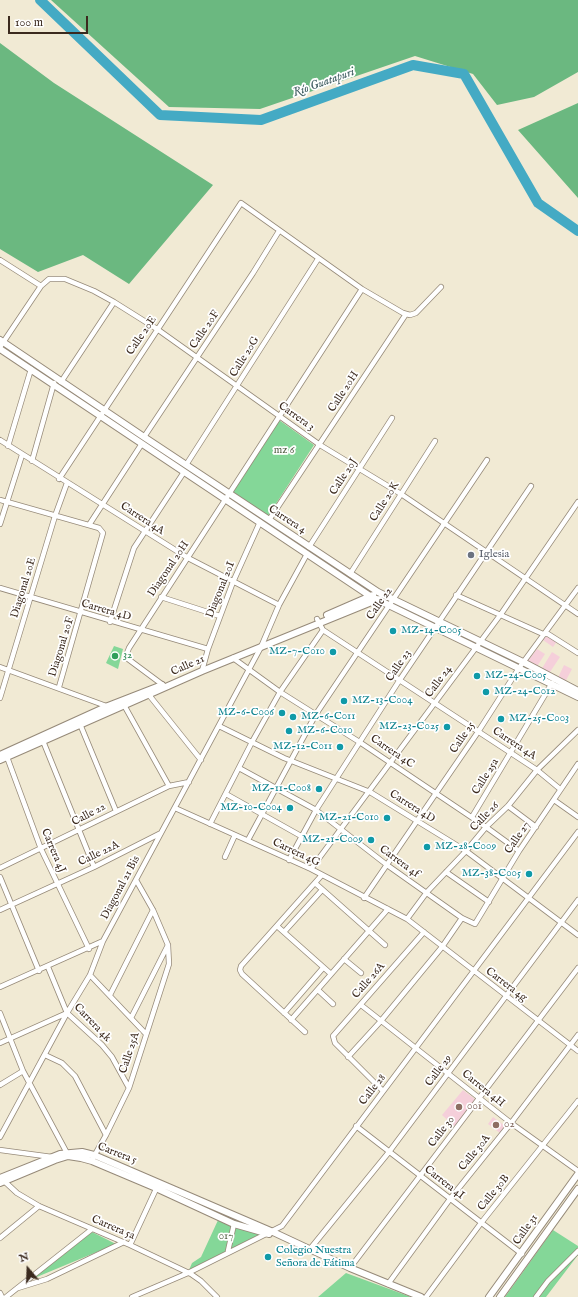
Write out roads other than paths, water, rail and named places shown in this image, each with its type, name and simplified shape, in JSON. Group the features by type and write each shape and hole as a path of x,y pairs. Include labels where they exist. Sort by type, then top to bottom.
{"main road":[{"name":"Carrera 4","path":"1,345 31,369 54,384 144,437 186,465 260,522 370,596 391,605 475,648 552,683 578,697"},
{"name":"Carrera 4","path":"1,345 61,382 141,444 184,472 269,520 378,592 524,662 578,691"},
{"name":"Calle 21","path":"318,621 378,592"},
{"name":"Calle 21","path":"0,760 80,724 111,708 124,706 149,695 202,669 385,595"},
{"name":"Calle 21","path":"0,755 111,708 163,684 232,658 261,645"},
{"path":"1,1180 52,1157 68,1154"},
{"path":"1,1180 68,1154"},
{"name":"Carrera 5","path":"68,1154 93,1158 421,1297"},
{"name":"Calle 31","path":"489,1297 522,1254 578,1174"},
{"name":"Carrera 5","path":"157,1185 234,1224 273,1233"},
{"name":"Calle 31","path":"500,1297 578,1189"}],"street":[{"name":"Calle 20E","path":"59,479 241,204 279,231"},
{"path":"279,231 362,289 406,314 410,315 416,313 441,287"},
{"name":"Calle 20F","path":"144,437 279,231"},
{"name":"Calle 20G","path":"186,465 318,259"},
{"path":"0,260 41,286 1,345"},
{"name":"Carrera 3","path":"41,286 49,279 65,279 94,290 114,302 157,330 320,445 401,494 578,614"},
{"path":"228,497 279,415 362,289"},
{"path":"61,382 114,302"},
{"name":"Calle 20H","path":"269,520 406,314"},
{"path":"8,446 31,369"},
{"path":"32,461 54,384"},
{"name":"Calle 20J","path":"310,547 392,418"},
{"name":"Carrera 4A","path":"0,440 59,479 101,503 188,558 279,605"},
{"name":"Calle 20K","path":"350,574 435,440"},
{"path":"0,500 89,525 101,503 141,444"},
{"path":"0,524 22,455"},
{"name":"Calle 22","path":"248,840 275,787 316,714 391,605 487,460"},
{"path":"110,622 134,548 184,472"},
{"name":"Diagonal 20E","path":"0,698 55,516 67,483"},
{"name":"Calle 23","path":"289,860 316,810 361,743 399,681 531,486"},
{"name":"Diagonal 20H","path":"163,684 127,656 129,648 161,597 228,497"},
{"name":"Calle 24","path":"311,869 370,792 501,614 578,502"},
{"name":"Diagonal 20I","path":"202,669 233,582 260,522"},
{"name":"Diagonal 20F","path":"60,687 103,535 101,529 89,525"},
{"name":"Diagonal 21 Bis","path":"0,1137 67,1013 90,975 103,941 219,726 261,645 279,605 307,554"},
{"name":"Carrera 4D","path":"0,588 110,622 208,649"},
{"name":"Calle 25","path":"364,898 478,732 519,668 578,588"},
{"path":"456,595 543,634 548,634 578,653"},
{"path":"161,597 220,616"},
{"name":"Carrera 4A","path":"318,621 323,630 537,770 560,789"},
{"path":"210,824 252,742 280,692 323,630"},
{"name":"Carrera 4C","path":"232,658 280,692 361,743 486,826 519,851"},
{"path":"0,667 60,687 111,708"},
{"name":"Calle 25a","path":"472,817 552,683"},
{"path":"149,695 200,760"},
{"path":"124,706 169,786"},
{"path":"80,724 116,810"},
{"name":"Carrera 4D","path":"219,726 290,760 370,792 466,851 578,935"},
{"name":"Calle 26","path":"407,919 427,892 466,851 486,826 508,806 537,770 578,730"},
{"path":"43,741 94,867"},
{"name":"Carrera 4J","path":"7,757 41,849 89,949"},
{"name":"Calle 27","path":"475,924 519,851 578,764"},
{"name":"Carrera 4f","path":"239,768 316,810 387,865 462,918 475,924"},
{"name":"Calle 22","path":"0,868 79,830 116,810 169,786 189,782"},
{"path":"226,794 301,836"},
{"path":"554,800 578,817"},
{"path":"508,806 536,827"},
{"name":"Carrera 4G","path":"175,808 311,869 321,876 407,919 424,932"},
{"name":"Calle 22A","path":"0,910 94,867 161,832"},
{"name":"Calle 28","path":"132,1297 188,1273 228,1251 273,1233 283,1225 356,1126 530,899 578,832"},
{"path":"225,857 235,835"},
{"path":"446,872 488,902"},
{"path":"305,1032 240,971 241,966 321,876"},
{"path":"0,877 39,971"},
{"path":"131,1018 168,945 153,910 136,880"},
{"path":"315,883 385,945"},
{"path":"284,932 322,890"},
{"name":"Calle 29","path":"310,1249 389,1152 578,900"},
{"path":"291,1020 388,909"},
{"path":"110,995 153,910"},
{"path":"383,1091 348,1057 380,1022 442,946 462,918"},
{"path":"277,926 331,974"},
{"name":"Carrera 4g","path":"424,932 578,1051"},
{"name":"Calle 26A","path":"348,1057 335,1043 333,1036 424,932"},
{"path":"0,987 89,949 103,941"},
{"name":"Calle 25A","path":"93,1158 129,1088 169,964 168,945"},
{"path":"344,959 361,973"},
{"name":"Carrera 4k","path":"48,967 67,1013 102,1044 112,1057 129,1088"},
{"path":"284,1013 323,968"},
{"name":"Calle 30","path":"350,1268 578,968"},
{"path":"90,975 146,1034"},
{"path":"318,990 333,1004"},
{"name":"Carrera 4H","path":"361,1005 380,1022 449,1073 511,1123 578,1171"},
{"path":"0,1013 23,1071 68,1154"},
{"path":"0,1043 67,1013"},
{"name":"Calle 30A","path":"388,1284 450,1199 511,1123 578,1035"},
{"path":"45,1055 62,1063 75,1076 106,1135"},
{"path":"0,1085 23,1071"},
{"name":"Calle 30B","path":"426,1297 481,1223 543,1147 578,1101"},
{"name":"Carrera 4I","path":"356,1126 522,1254"},
{"path":"0,1150 52,1157"},
{"name":"Carrera 5a","path":"1,1180 39,1206 124,1242 188,1273 202,1281 215,1296"},
{"path":"130,1245 157,1185"},
{"path":"0,1238 39,1206"},
{"path":"228,1251 234,1224"},
{"path":"6,1297 92,1229"},
{"path":"18,1288 47,1279 124,1242"},
{"path":"536,1297 548,1281 578,1251"},
{"path":"0,1293 2,1297"}],"waterway":[{"name":"Río Guatapuri","path":"40,0 160,115 261,120 413,65 464,74 538,203 578,231"}],"place":[{"name":"Iglesia","path":"471,555"},
{"name":"MZ-14-C005","path":"393,631"},
{"name":"MZ-7-C010","path":"333,652"},
{"name":"32","path":"115,656"},
{"name":"MZ-24-C005","path":"477,676"},
{"name":"MZ-24-C012","path":"486,692"},
{"name":"MZ-13-C004","path":"344,701"},
{"name":"MZ-6-C006","path":"282,713"},
{"name":"MZ-6-C011","path":"293,717"},
{"name":"MZ-25-C003","path":"501,719"},
{"name":"MZ-23-C025","path":"447,727"},
{"name":"MZ-6-C010","path":"289,731"},
{"name":"MZ-12-C011","path":"340,747"},
{"name":"MZ-11-C008","path":"319,789"},
{"name":"MZ-10-C004","path":"290,808"},
{"name":"MZ-21-C010","path":"387,818"},
{"name":"MZ-21-C009","path":"371,840"},
{"name":"MZ-28-C009","path":"427,847"},
{"name":"MZ-38-C005","path":"529,874"},
{"name":"001","path":"459,1107"},
{"name":"02","path":"496,1125"},
{"name":"Colegio Nuestra Señora de Fátima","path":"268,1257"}],"park label":[{"name":"mz 6","path":"284,451"},
{"name":"017","path":"226,1237"}]}
